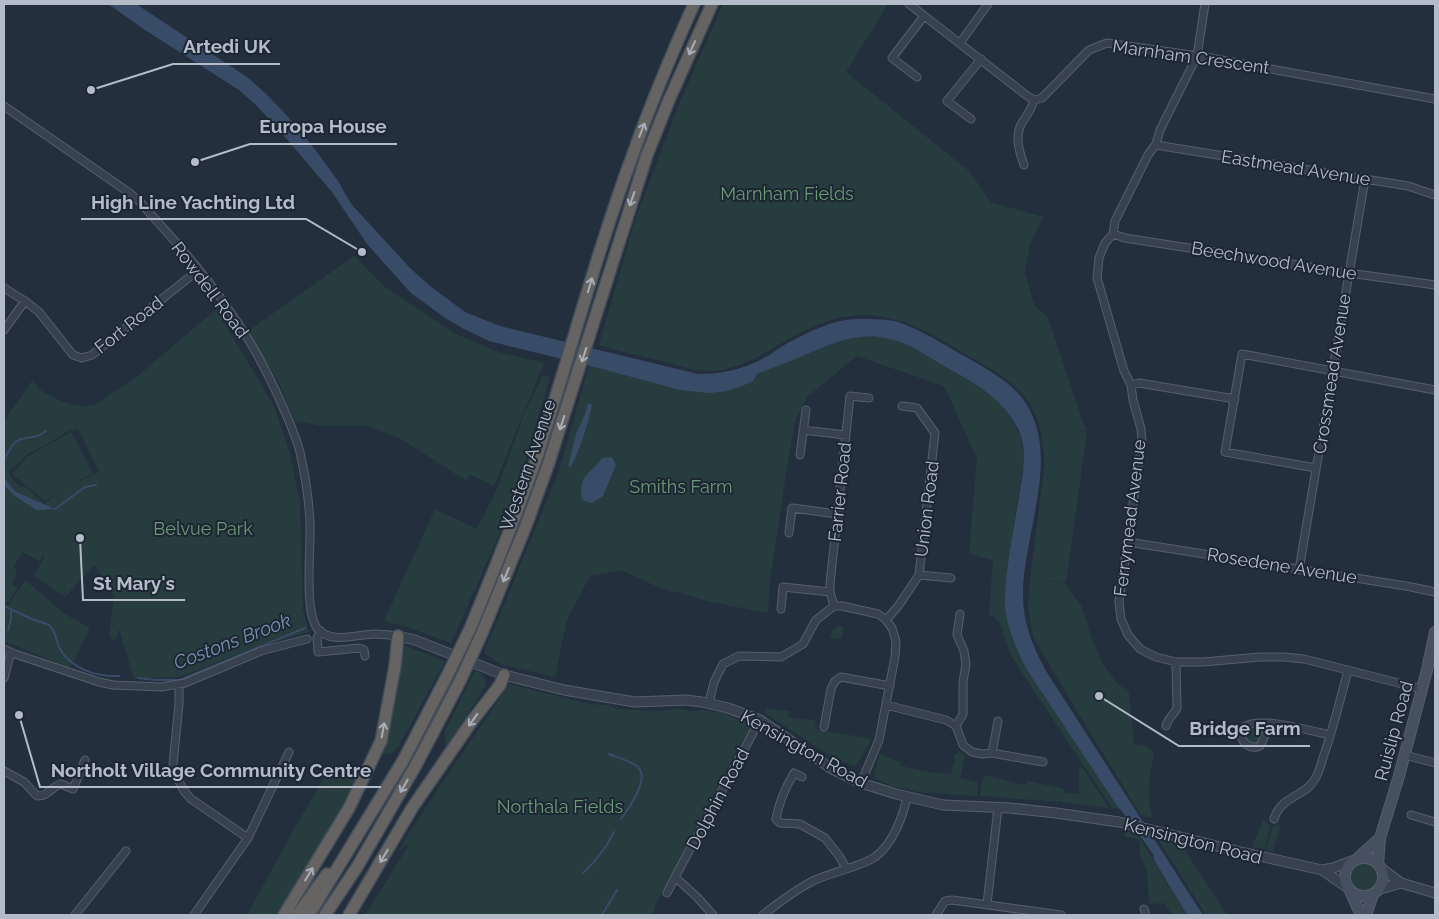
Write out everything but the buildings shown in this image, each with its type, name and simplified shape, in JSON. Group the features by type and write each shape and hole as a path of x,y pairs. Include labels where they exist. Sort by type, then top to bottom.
{"highway":[{"name":"Western Avenue","path":"309,915 404,759 470,629 514,519 535,460 632,155 655,94 694,4"},
{"name":"Western Avenue","path":"325,915 357,867 416,765 460,681 482,633 527,523 548,465 647,155 669,100 712,4"},
{"path":"284,915 349,808 381,741 395,666 398,636"},
{"path":"349,915 412,808 472,721 500,685 504,675"},
{"path":"297,915 374,810"},
{"path":"331,915 357,867"}],"main road":[{"name":"Ruislip Road","path":"1380,866 1380,838 1405,755 1435,632"},
{"path":"1361,915 1344,879 1345,874 1347,867 1380,838"},
{"path":"1355,859 1368,858 1380,866 1383,879 1375,892 1366,915"},
{"path":"1349,890 1360,896 1375,892"}],"street":[{"path":"908,4 981,59 1026,96 1034,100 1032,108 1022,122 1018,134 1018,148 1024,165"},
{"path":"960,43 988,4"},
{"name":"Ferrymead Avenue","path":"1205,4 1197,56 1160,130 1156,144 1148,155 1116,221 1113,234 1104,243 1099,258 1098,278 1124,371 1131,385 1142,442 1119,611 1124,627 1140,649 1156,657 1176,662 1203,662 1260,657 1304,659 1422,689"},
{"path":"917,76 892,58 924,16"},
{"name":"Marnham Crescent","path":"1034,100 1042,98 1089,50 1107,43 1197,56 1435,99"},
{"path":"971,119 947,101 981,59"},
{"name":"Rowdell Road","path":"4,106 140,202 224,302 241,326 264,366 299,450 307,488 310,523 311,613 320,631"},
{"name":"Eastmead Avenue","path":"1156,144 1408,186 1435,195"},
{"name":"Crossmead Avenue","path":"1300,570 1365,179"},
{"name":"Beechwood Avenue","path":"1113,234 1125,238 1435,285"},
{"name":"Fort Road","path":"25,301 39,312 73,355 82,358 92,355 192,275"},
{"path":"4,288 25,301 4,330"},
{"path":"1316,468 1225,452 1242,354 1435,390"},
{"path":"1131,385 1138,383 1235,399"},
{"name":"Farrier Road","path":"834,606 830,592 850,396 869,398"},
{"name":"Union Road","path":"886,620 899,605 919,575 935,433 916,408 902,406"},
{"path":"800,455 806,410"},
{"path":"803,430 846,435"},
{"path":"789,533 792,508 837,514"},
{"name":"Rosedene Avenue","path":"1128,542 1435,592"},
{"path":"919,575 951,578"},
{"path":"780,609 783,587 830,592"},
{"path":"709,703 714,682 724,664 739,656 781,657 803,644 816,620 834,606 878,614 892,628 896,641 890,686 879,740 861,783"},
{"path":"956,726 962,714 963,682 966,664 964,651 957,635 960,614"},
{"path":"320,631 317,638 318,652 359,648 362,649 365,656"},
{"name":"Kensington Road","path":"320,631 327,636 336,638 374,634 415,640 504,675 564,690 627,701 686,700 709,703 760,720 832,769 861,783 907,797 943,805 1056,813 1119,822 1322,870 1335,868 1355,859"},
{"path":"4,649 99,682 113,685 161,687 179,685 261,651 307,639"},
{"path":"4,678 11,652"},
{"path":"1166,726 1177,708 1176,662"},
{"path":"1274,819 1276,810 1282,804 1309,786 1316,778 1348,670"},
{"path":"824,727 831,689 835,681 842,678 890,686"},
{"path":"179,685 173,764 175,774 190,799 248,838"},
{"path":"886,705 946,720 956,726 963,745 976,753 992,753 1043,762"},
{"name":"Dolphin Road","path":"667,893 760,720"},
{"path":"992,753 998,721"},
{"path":"1270,723 1270,727 1260,746 1251,747 1244,743 1240,737 1240,731 1244,726 1260,722 1270,723 1330,735"},
{"path":"194,915 248,838 289,752"},
{"path":"1405,755 1435,763"},
{"path":"4,771 24,782 37,796 43,796 49,793 54,786 61,784 73,789 85,760"},
{"path":"802,777 794,773 779,804 776,819 780,823 800,824 825,838 840,856 846,868"},
{"path":"767,914 783,899 811,882 876,857 884,849 899,824 907,797"},
{"path":"987,904 998,808"},
{"path":"1411,815 1435,822"},
{"path":"75,915 126,851"},
{"path":"1380,866 1401,883 1435,893"},
{"name":"Kensington Road","path":"1322,870 1349,890"},
{"path":"676,877 713,915"},
{"path":"1375,892 1401,883"},
{"path":"936,915 945,901 952,900 1061,915"}],"green space":[{"name":"Marnham Fields","path":"723,4 888,4 846,72 969,171 991,202 1043,217 1030,244 1025,272 1034,305 1048,318 1086,431 1074,431 1087,432 1066,583 1038,579 1066,584 1082,607 1101,661 1116,682 1129,693 1134,744 1146,746 1154,752 1149,794 1153,818 1141,815 1033,637 1028,606 1045,462 1042,436 1037,419 1030,404 1014,385 995,371 941,339 891,318 873,316 854,316 818,324 745,363 713,371 692,369 599,345 635,220 679,104"},
{"path":"354,256 385,287 456,334 498,352 544,363 494,486 471,475 465,480 401,439 368,426 322,426 295,421 278,381 248,331"},
{"name":"Belvue Park","path":"219,307 221,318 274,406 290,454 300,503 303,609 309,632 260,646 179,677 134,679 119,629 117,637 113,642 109,635 114,597 95,565 64,598 66,591 62,595 34,576 44,553 40,561 22,552 14,566 17,571 12,584 18,588 8,603 4,602 4,580 6,580 4,579 4,421 32,381 42,391 58,400 77,406 93,406 135,378","holes":["78,429 99,472 74,484 93,473 71,432 27,457 12,474 45,501 58,493 44,504 28,489 17,484 9,475 9,470 17,465 26,455 66,432"]},
{"name":"Smiths Farm","path":"850,335 896,338 974,378 1005,407 1021,437 1024,458 1008,564 1005,598 1011,632 1027,670 1120,809 1112,808 1011,656 999,621 989,614 993,560 969,554 977,458 944,386 857,356 807,397 795,421 770,581 768,613 711,602 658,587 621,570 590,576 567,620 555,677 500,664 484,653 559,471 590,362 669,385 760,371"},
{"path":"543,375 550,377 518,486 497,540 451,643 384,621 435,509 477,529 498,487 524,414"},
{"path":"25,580 65,614 90,628 70,668 4,641 4,604 9,605"},
{"path":"838,626 844,627 841,639 830,637 832,631"},
{"path":"405,646 445,661 399,746 392,753 382,754 401,649"},
{"path":"475,670 482,674 487,684 447,746 444,733"},
{"name":"Northala Fields","path":"509,684 590,704 607,705 617,709 659,711 681,709 723,712 751,724 749,728 751,729 740,744 652,915 365,915 410,843 398,851 410,831"},
{"path":"766,709 789,711 788,717 816,721 815,729 872,739 856,765 853,766 827,754 765,713"},
{"path":"1255,726 1263,727 1264,729 1258,744 1251,744 1245,738 1245,730"},
{"path":"960,751 965,756 960,778 978,782 977,796 918,792 892,786 876,779 874,774 880,754 901,763 901,766 934,773 951,774 955,760 954,755"},
{"path":"332,764 347,765 357,780 278,915 247,915 293,831"},
{"path":"1079,768 1083,768 1109,808 1061,802 980,796 983,775 1026,785 1028,781 1065,789 1064,793 1079,794"},
{"path":"1263,820 1270,826 1265,850 1252,847"},
{"path":"1279,825 1273,852 1266,850 1272,827"},
{"path":"1125,831 1137,833 1186,915 1172,915 1164,903 1149,904 1147,871 1140,853 1140,843 1138,839 1124,836"},
{"path":"1157,838 1181,844 1227,915 1206,915"},
{"path":"1363,860 1374,865 1379,876 1374,887 1363,892 1352,887 1347,876 1352,865"}],"water":[{"path":"108,4 136,4 247,77 260,88 296,126 318,153 352,205 410,268 430,286 465,312 500,326 698,374 724,372 748,366 786,344 832,323 851,319 889,320 907,325 933,338 986,368 1011,386 1031,413 1039,437 1041,463 1039,490 1025,571 1023,596 1023,606 1030,635 1046,671 1203,915 1187,915 1154,860 1153,854 1118,807 1027,670 1015,644 1006,617 1005,598 1009,560 1023,474 1024,451 1021,436 1015,424 1008,413 989,394 979,386 913,347 891,339 875,337 860,337 831,344 757,374 753,381 742,386 727,391 710,393 680,390 489,341 445,318 411,293 367,244 332,192 256,105 239,90"},
{"path":"588,403 592,405 588,421 571,467 568,466 576,434"},
{"path":"612,457 616,465 603,496 592,503 582,500 583,480 602,458"},
{"path":"4,478 16,492 55,509 36,510 15,496 4,485"}],"waterway":[{"path":"5,457 15,442 38,436 46,431"},
{"path":"55,509 85,487 96,485"},
{"name":"Costons Brook","path":"4,606 50,626 64,655 77,666 93,673 119,676"},
{"path":"8,630 11,611"},
{"name":"Costons Brook","path":"138,678 180,680 305,628"},
{"path":"609,754 636,765 641,772 640,786 621,819"},
{"path":"583,873 600,854 614,832"},
{"path":"602,915 617,890"}],"place":[{"name":"Artedi UK","path":"91,90"},
{"name":"Europa House","path":"195,162"},
{"name":"High Line Yachting Ltd","path":"362,252"},
{"name":"St Mary's","path":"80,538"},
{"name":"Bridge Farm","path":"1099,696"},
{"name":"Northolt Village Community Centre","path":"19,715"}]}
